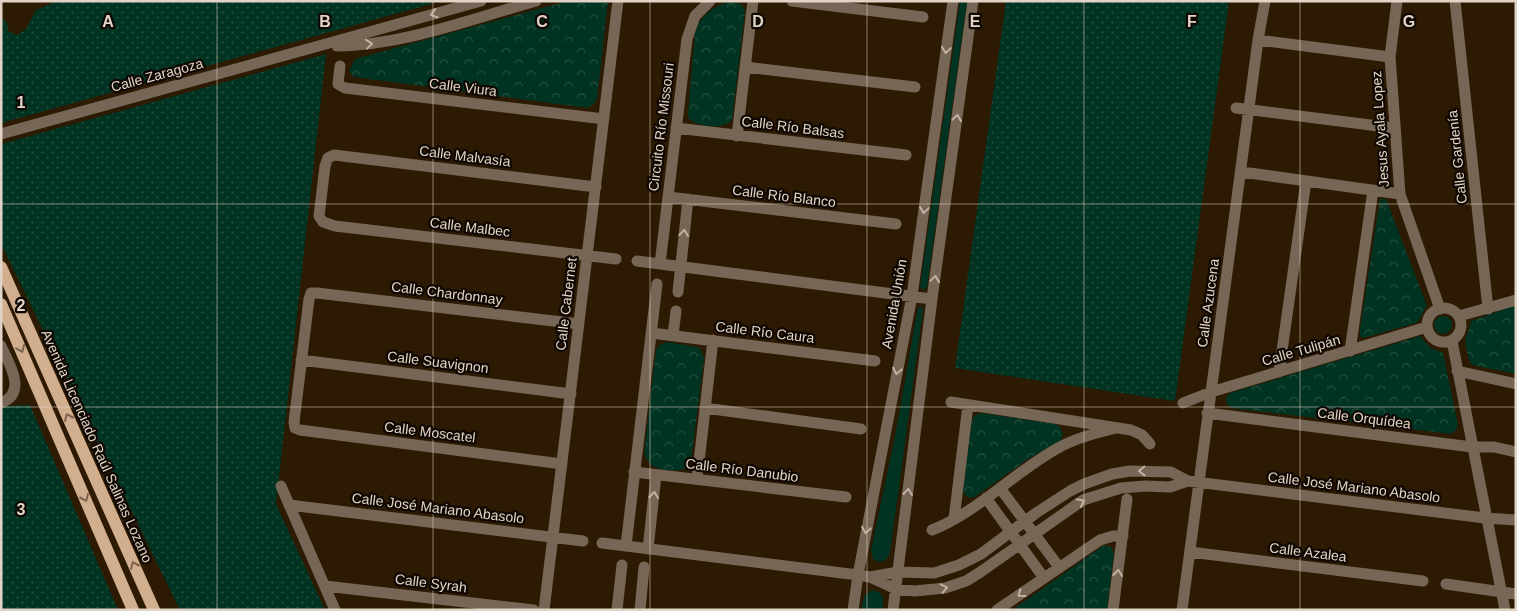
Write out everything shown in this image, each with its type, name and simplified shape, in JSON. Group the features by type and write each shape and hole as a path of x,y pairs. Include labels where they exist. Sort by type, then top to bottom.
{"main road":[{"name":"Avenida Licenciado Raúl Salinas Lozano","path":"1,267 154,610"},
{"path":"1,304 133,610"}],"street":[{"name":"Calle Zaragoza","path":"1,134 481,1"},
{"name":"Calle Zaragoza","path":"320,46 361,45 390,41 536,1"},
{"name":"Calle Cabernet","path":"544,610 618,1"},
{"name":"Circuito Río Missouri","path":"660,264 689,29 695,16 710,1"},
{"path":"737,136 753,1"},
{"path":"792,1 923,17"},
{"name":"Avenida Unión","path":"853,610 858,575 912,296 953,1"},
{"path":"893,610 932,299 973,1"},
{"name":"Calle Azucena","path":"1182,610 1190,552 1193,482 1208,413 1242,172 1258,40 1265,1"},
{"name":"Jesus Ayala Lopez","path":"1398,1 1390,57 1400,194 1440,309"},
{"name":"Calle Gardenía","path":"1455,1 1488,309"},
{"path":"1258,40 1390,57"},
{"name":"Calle Viura","path":"340,66 338,84 344,88 604,119"},
{"path":"746,67 915,87"},
{"path":"1236,108 1394,128"},
{"name":"Calle Río Balsas","path":"676,128 906,155"},
{"name":"Calle Malvasía","path":"322,222 319,212 323,175 326,161 330,156 596,187"},
{"path":"1242,172 1400,194"},
{"path":"1279,372 1306,181"},
{"path":"1350,351 1373,190"},
{"name":"Calle Río Blanco","path":"668,197 896,224"},
{"path":"678,292 688,200"},
{"name":"Calle Malbec","path":"322,222 335,226 616,259"},
{"path":"637,261 932,299"},
{"path":"626,546 657,284"},
{"name":"Calle Chardonnay","path":"301,360 311,293 579,324"},
{"path":"1459,316 1516,300"},
{"path":"1440,309 1451,310 1459,316 1461,327 1457,337 1452,341 1441,342 1431,337 1427,327 1429,317 1432,314 1440,309"},
{"path":"673,336 676,311"},
{"name":"Calle Tulipán","path":"1183,403 1211,392 1427,327"},
{"name":"Calle Río Caura","path":"651,332 875,361"},
{"path":"697,480 713,340"},
{"path":"1452,341 1505,610"},
{"path":"1,346 16,378 15,391 8,400 1,403"},
{"name":"Calle Suavignon","path":"301,360 570,394"},
{"name":"Calle Moscatel","path":"301,360 294,422 295,428 562,464"},
{"path":"1457,371 1516,384"},
{"path":"951,402 1137,432 1146,438 1150,444"},
{"path":"954,519 968,405"},
{"path":"705,408 861,429"},
{"name":"Calle Orquídea","path":"1208,413 1472,447 1494,447 1516,452"},
{"path":"932,530 954,519 1057,448 1086,436 1116,428"},
{"name":"Calle José Mariano Abasolo","path":"870,577 898,572 934,573 959,566 981,554 1070,491 1112,474 1130,471 1171,472 1193,482 1486,518 1516,520"},
{"name":"Calle Río Danubio","path":"634,472 846,497"},
{"path":"648,549 656,474"},
{"name":"Calle José Mariano Abasolo","path":"602,543 858,575 870,577 896,589 934,590 966,581 980,574 1083,500 1102,493 1133,486 1170,487 1193,482"},
{"path":"281,486 335,610"},
{"path":"1000,488 1059,567"},
{"path":"986,498 1044,578"},
{"path":"1113,610 1127,499"},
{"name":"Calle José Mariano Abasolo","path":"289,505 583,541"},
{"path":"997,610 1100,540 1113,536 1122,536"},
{"name":"Calle Azalea","path":"1190,552 1423,581"},
{"path":"617,610 622,565"},
{"path":"959,566 966,581"},
{"path":"640,610 644,567"},
{"path":"1446,584 1516,594"},
{"name":"Calle Syrah","path":"325,586 534,610"}],"green space":[{"path":"57,1 442,1 1,123 1,18 7,22 8,31 17,35 26,29 36,10"},
{"path":"568,1 608,1 597,99 588,108 354,77 349,71 355,59"},
{"path":"960,1 967,1 927,287 923,290 920,287"},
{"path":"1006,1 1229,1 1175,401 955,368"},
{"path":"729,2 741,4 745,11 732,120 717,126 698,124 689,119 688,114 695,32 708,12 717,6"},
{"path":"326,54 276,504 325,610 180,610 1,244 1,144"},
{"path":"1380,199 1386,199 1427,306 1416,323 1363,338 1360,335 1360,329"},
{"path":"1516,305 1516,374 1472,365 1466,343 1471,321"},
{"path":"918,307 922,307 923,310 890,553 885,561 879,562 873,559 871,550 896,431"},
{"path":"1443,316 1449,319 1452,325 1449,331 1443,334 1437,331 1434,325 1437,319"},
{"path":"1420,336 1431,348 1443,353 1458,425 1451,434 1231,408 1227,404 1226,397 1230,393"},
{"path":"667,342 697,347 701,350 704,359 691,460 685,469 676,470 666,470 653,466 648,462 644,453 656,350 660,345"},
{"path":"30,405 118,610 1,610 1,407"},
{"path":"981,413 1055,424 1060,427 1063,434 1061,440 1028,459 975,497 969,498 963,490 972,420 975,415"},
{"path":"1104,545 1111,547 1114,553 1107,610 1012,610"},
{"path":"872,590 879,592 883,597 883,610 861,610 864,596"}]}
